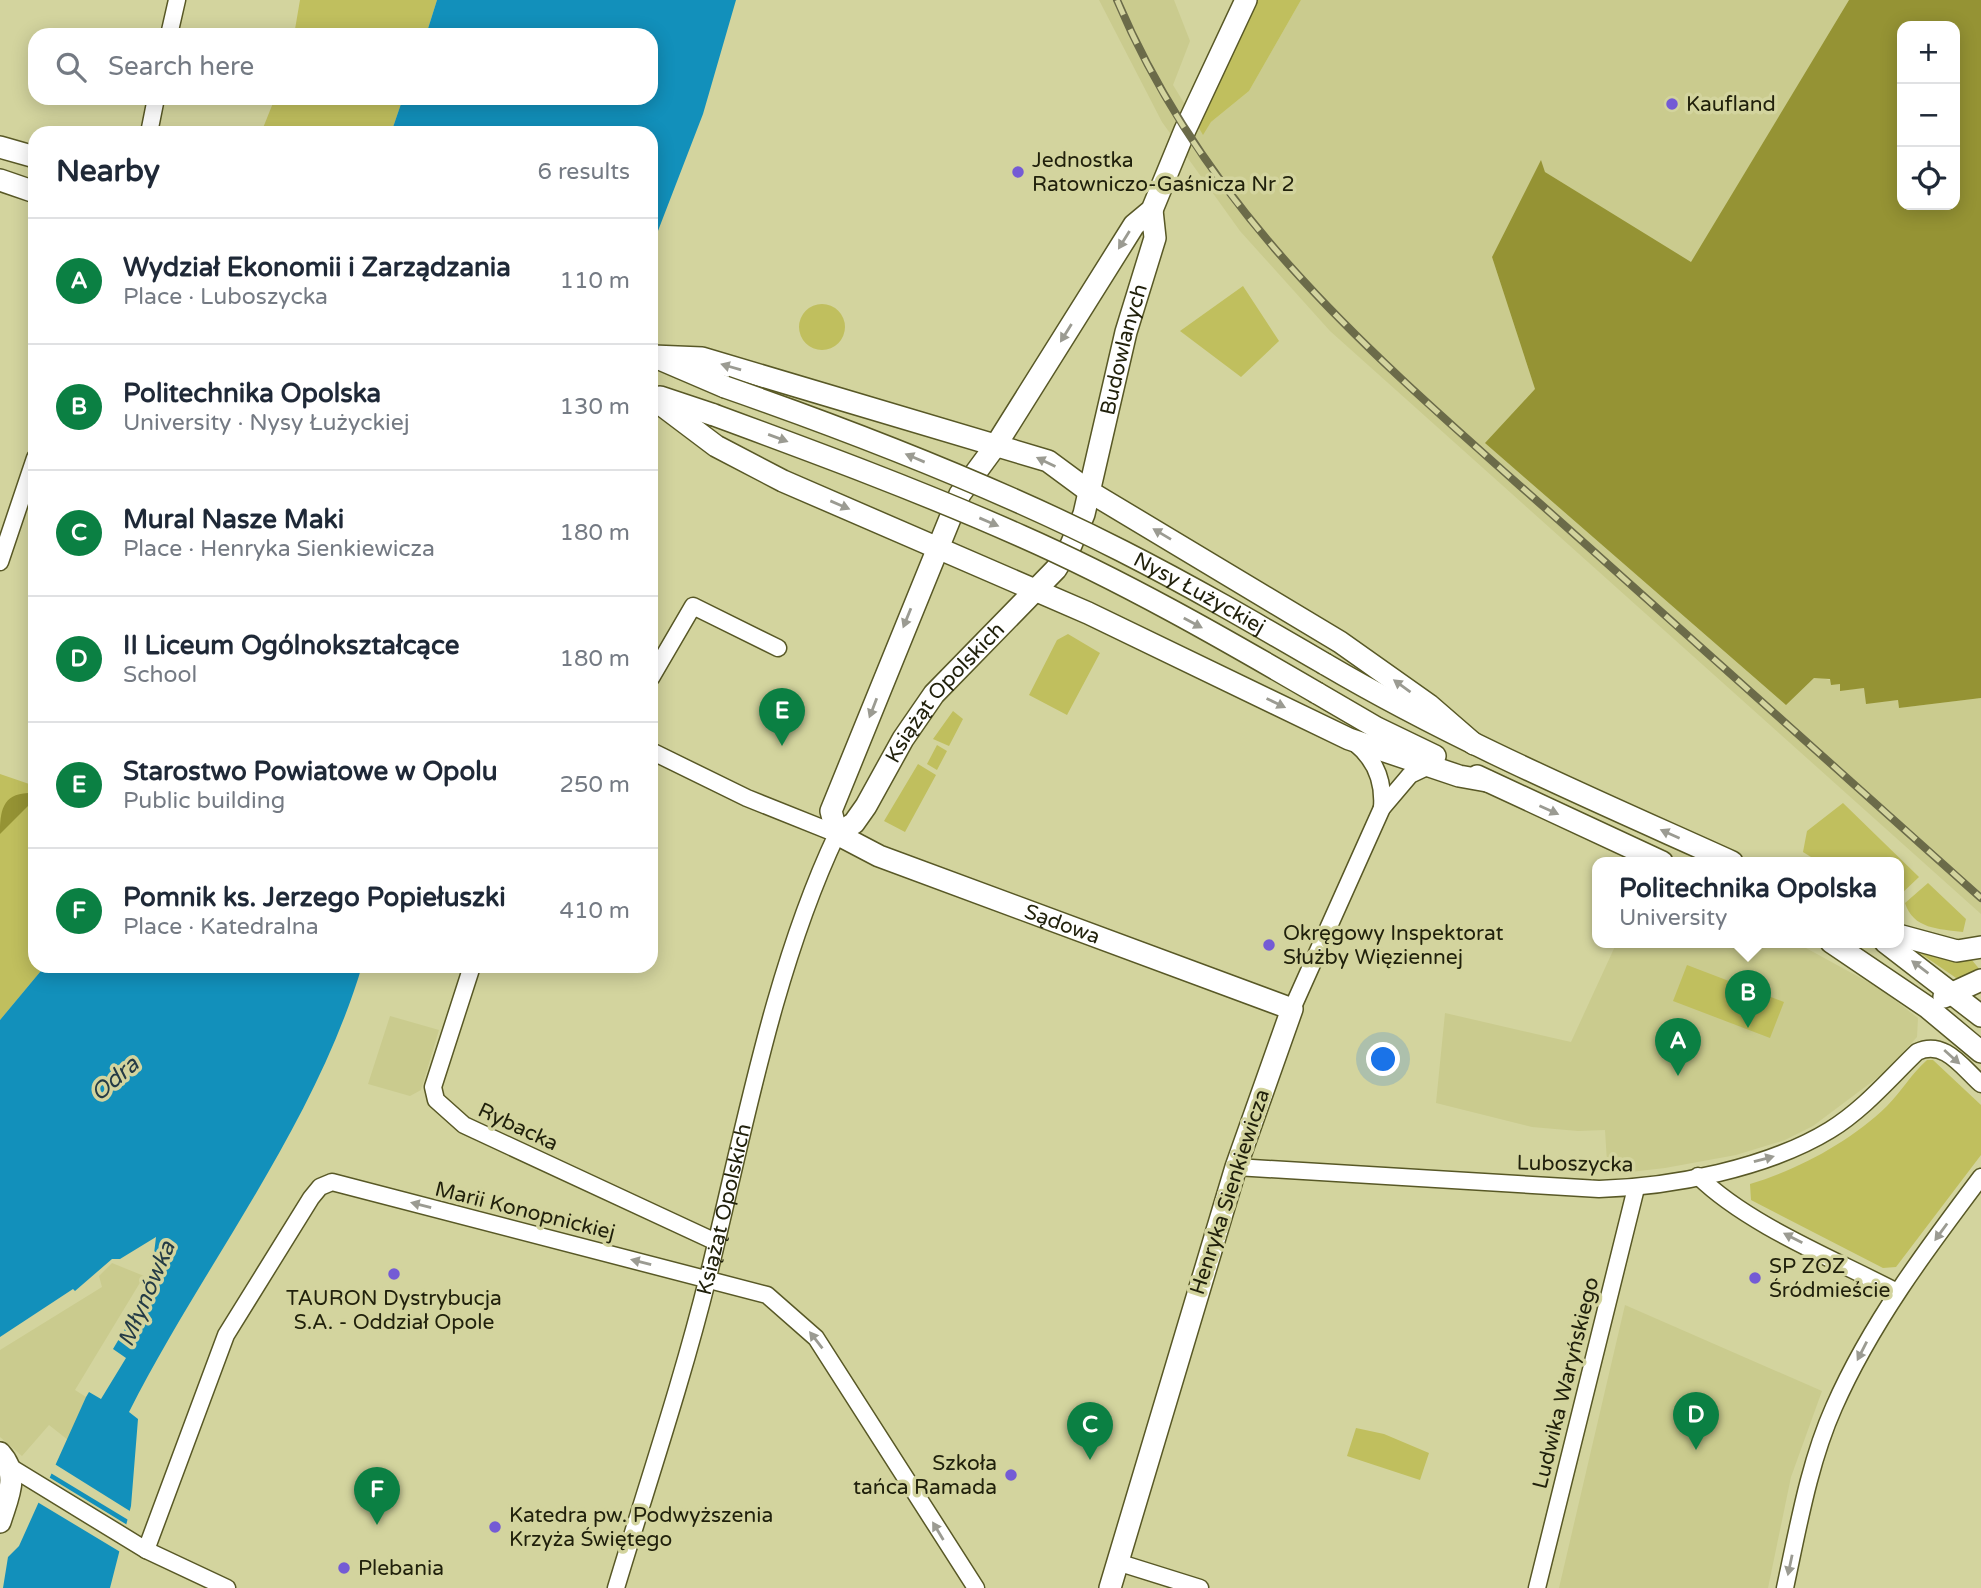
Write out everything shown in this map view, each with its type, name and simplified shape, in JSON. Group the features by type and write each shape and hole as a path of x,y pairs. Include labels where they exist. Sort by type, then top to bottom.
{"main road":[{"name":"Budowlanych","path":"937,545 960,494 996,445 1134,225 1152,210 1185,130 1246,0"},
{"path":"0,147 28,155"},
{"path":"0,180 28,190"},
{"name":"Budowlanych","path":"1036,591 1056,569 1072,545 1090,492 1126,332 1155,238 1152,210"},
{"name":"Nysy Łużyckiej","path":"658,358 699,368 725,387 833,425 1047,516 1183,584 1474,744 1721,857"},
{"path":"699,368 1048,461 1090,492 1340,642 1429,705 1474,744"},
{"name":"Nysy Łużyckiej","path":"658,398 714,415 877,476 1023,537 1167,609 1377,728 1651,857"},
{"path":"658,401 716,446 783,481 937,545 1349,738 1429,766 1487,781"},
{"name":"Książąt Opolskich","path":"937,545 831,811 837,834 854,823 860,815 903,739 934,694 1036,591"},
{"name":"Sądowa","path":"837,834 880,856 1292,1009"},
{"path":"1904,936 1957,951 1981,947"},
{"path":"1840,948 1889,980 1981,1052"},
{"path":"1893,948 1955,993 1981,1016"},
{"path":"1889,980 1941,998 1981,979"},
{"name":"Henryka Sienkiewicza","path":"1110,1588 1236,1167 1292,1009"},
{"path":"0,1522 13,1478 6,1461"}],"street":[{"path":"171,28 177,0"},
{"path":"150,126 155,105"},
{"path":"0,562 28,479"},
{"path":"658,666 693,606 778,648"},
{"path":"1349,738 1362,749 1377,769 1383,789 1382,808"},
{"path":"658,754 747,799 837,834"},
{"name":"Henryka Sienkiewicza","path":"1292,1009 1382,808 1410,775 1429,766"},
{"name":"Książąt Opolskich","path":"617,1588 707,1279 794,944 817,876 837,834"},
{"name":"Rybacka","path":"470,973 433,1087 436,1100 464,1125 716,1242"},
{"name":"Luboszycka","path":"1236,1167 1600,1189 1636,1188 1698,1176 1774,1156 1831,1129 1871,1098 1917,1052 1927,1047 1942,1049 1981,1084"},
{"path":"1698,1176 1718,1196 1756,1219 1897,1292"},
{"path":"1785,1588 1802,1506 1833,1409 1866,1342 1897,1292 1981,1177"},
{"name":"Marii Konopnickiej","path":"146,1550 226,1335 311,1198 320,1187 332,1182 766,1296 816,1338 976,1588"},
{"name":"Ludwika Waryńskiego","path":"1537,1588 1636,1188"},
{"path":"6,1461 40,1488 146,1550 227,1588"},
{"path":"1117,1562 1200,1588"}],"shaded area":[{"path":"300,0 437,0 428,28 295,28"},
{"path":"1099,0 1174,0 1190,41 1173,85 1203,134 1211,122 1249,91 1301,0 1849,0 1691,263 1545,172 1541,161 1492,257 1535,389 1786,704 1814,678 1840,684 1841,690 1864,688 1866,703 1898,700 1899,708 1981,698 1981,914 1330,331 1240,231 1162,122"},
{"path":"1246,0 1301,0 1249,91 1211,122 1203,135 1192,116"},
{"path":"1849,0 1981,0 1981,698 1899,708 1898,700 1866,704 1864,688 1840,691 1840,684 1831,685 1830,679 1814,678 1786,705 1485,443 1535,389 1492,257 1541,160 1545,172 1691,262"},
{"path":"272,105 401,105 393,126 264,126"},
{"path":"1243,286 1279,341 1241,377 1180,331"},
{"path":"822,304 839,310 845,327 839,344 822,350 805,344 799,327 805,310"},
{"path":"1068,634 1100,653 1067,715 1029,695 1057,640"},
{"path":"953,711 963,719 949,746 933,739"},
{"path":"937,745 947,751 937,770 927,764"},
{"path":"918,764 936,775 905,832 884,821"},
{"path":"0,774 28,784 28,973 39,973 0,1020"},
{"path":"28,793 28,806 0,834 4,806 19,794"},
{"path":"1843,803 1898,857 1811,857 1803,852 1807,831"},
{"path":"1904,862 1919,877 1904,891"},
{"path":"1928,883 1966,919 1963,932 1928,926 1909,912 1905,903"},
{"path":"1911,947 1971,959 1981,971 1962,982"},
{"path":"1614,948 1806,948 1879,988 1918,1018 1917,1037 1885,1072 1813,1126 1785,1140 1736,1155 1665,1168 1604,1175 1607,1162 1605,1130 1578,1131 1532,1127 1436,1103 1445,1013 1571,1042"},
{"path":"1687,965 1784,1002 1770,1038 1673,1001"},
{"path":"390,1016 439,1030 421,1090 410,1096 368,1084"},
{"path":"1927,1060 1933,1060 1981,1105 1981,1155 1896,1267 1883,1268 1751,1200 1750,1184 1787,1171 1840,1143 1887,1106"},
{"path":"112,1263 144,1276 75,1390 86,1397 68,1440 49,1425 22,1456 0,1437 0,1350 102,1287 99,1276"},
{"path":"1625,1305 1822,1391 1791,1477 1768,1588 1559,1588"},
{"path":"1356,1428 1384,1434 1429,1453 1420,1480 1347,1456"}],"water":[{"path":"437,0 736,0 703,114 658,231 658,126 393,126 401,105 658,105 658,28 428,28"},
{"path":"39,973 360,973 341,1026 287,1139 129,1412 138,1419 131,1506 110,1588 3,1588 8,1557 19,1546 86,1397 89,1392 101,1399 126,1358 113,1349 157,1275 152,1271 156,1237 120,1259 112,1259 75,1291 73,1289 0,1337 0,1020"}],"pier":[{"path":"53,1463 133,1513 130,1521 49,1472"},
{"path":"47,1476 129,1526 122,1553 34,1500"}],"railway":[{"path":"1117,0 1157,82 1204,157 1256,227 1313,292 1439,413 1981,898"}],"place":[{"name":"Kaufland","path":"1672,104"},
{"name":"Jednostka Ratowniczo-Gaśnicza Nr 2","path":"1018,172"},
{"name":"Starostwo Powiatowe w Opolu","path":"782,746"},
{"name":"Okręgowy Inspektorat Służby Więziennej","path":"1269,945"},
{"name":"Politechnika Opolska","path":"1748,1028"},
{"name":"Wydział Ekonomii i Zarządzania","path":"1678,1076"},
{"name":"TAURON Dystrybucja S.A. - Oddział Opole","path":"394,1274"},
{"name":"SP ZOZ Śródmieście","path":"1755,1278"},
{"name":"II Liceum Ogólnokształcące","path":"1696,1450"},
{"name":"Mural Nasze Maki","path":"1090,1460"},
{"name":"Szkoła tańca Ramada","path":"1011,1475"},
{"name":"Pomnik ks. Jerzego Popiełuszki","path":"377,1525"},
{"name":"Katedra pw. Podwyższenia Krzyża Świętego","path":"495,1527"},
{"name":"Plebania","path":"344,1568"}],"water label":[{"name":"Odra","path":"115,1079"},
{"name":"Młynówka","path":"147,1294"}]}
